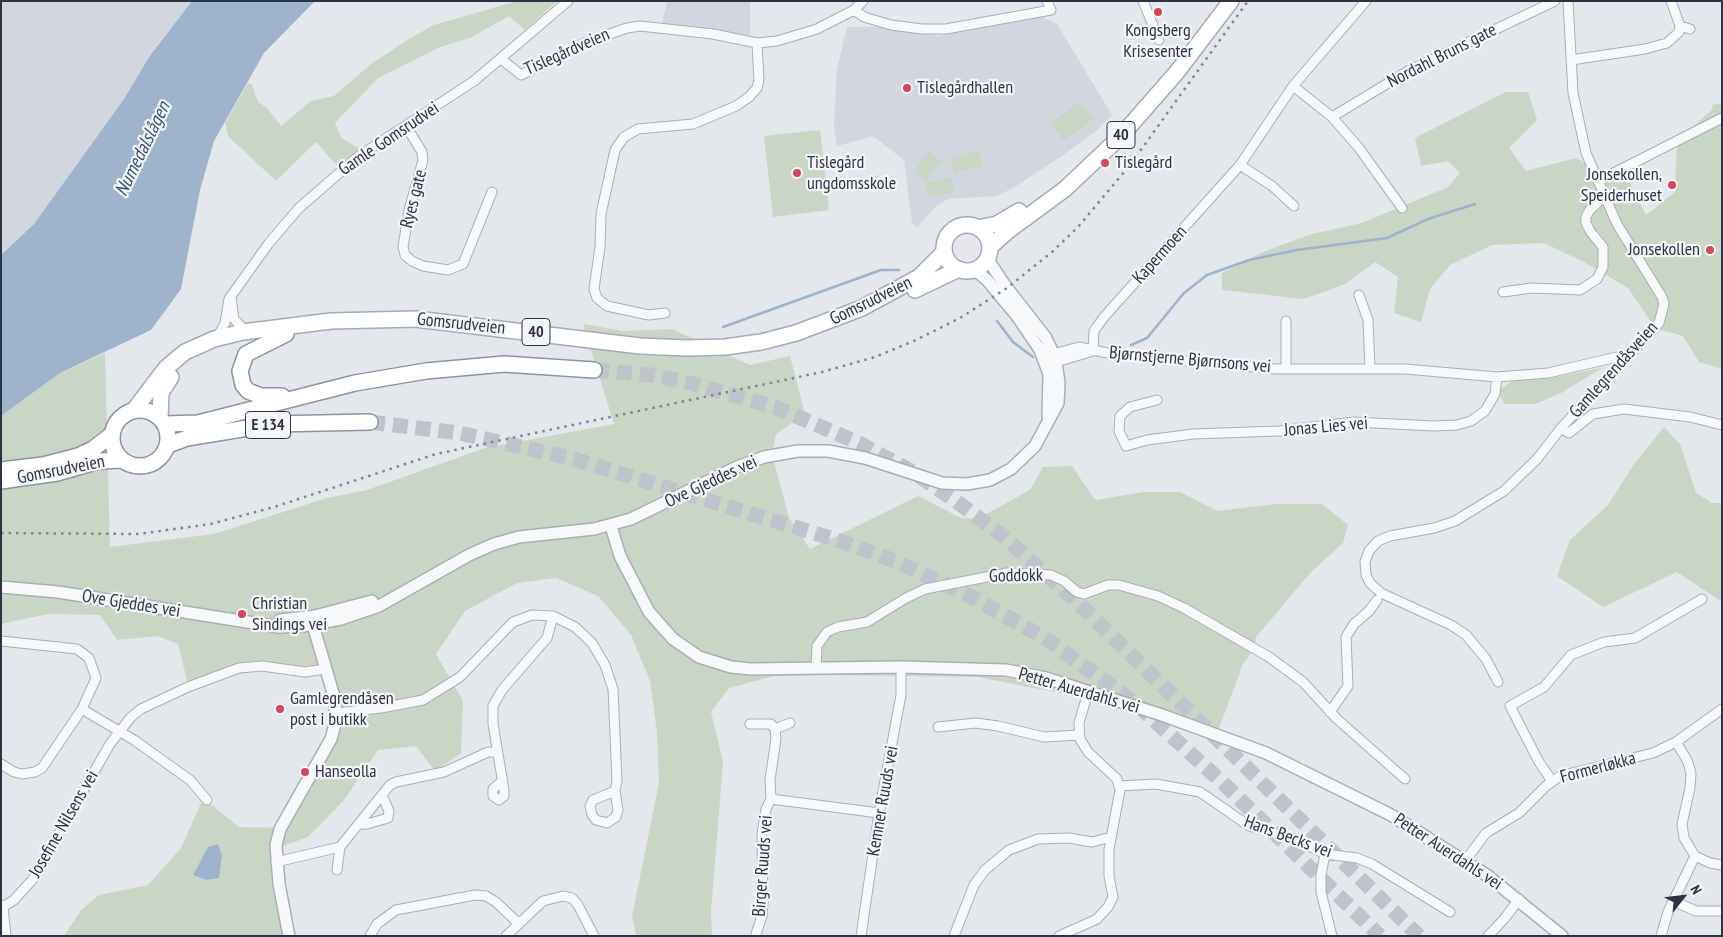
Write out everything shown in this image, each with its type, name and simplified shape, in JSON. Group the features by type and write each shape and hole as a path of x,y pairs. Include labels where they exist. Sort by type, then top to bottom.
{"main road":[{"name":"40","path":"944,252 946,238 953,230 963,225 978,228 997,224 1015,215 1047,192 1091,152 1151,89 1219,1"},
{"name":"40","path":"967,269 988,253 1002,235 1065,189 1121,136 1172,77 1230,1"},
{"path":"978,228 988,238 988,253"},
{"path":"944,252 949,262 967,269"},
{"name":"Gomsrudveien","path":"134,410 166,368 192,347 217,338 246,332 331,321 416,319 658,347 734,346 796,333 854,311 919,277 944,252"},
{"name":"Gomsrudveien","path":"162,421 160,400 165,385 178,369 197,355 216,347 286,334 352,329 415,328 639,355 687,358 726,356 781,347 832,331 883,308 936,278 967,269"},
{"name":"E 134","path":"286,334 246,354 240,371 243,385 255,394 267,397 319,392"},
{"name":"E 134","path":"134,410 149,411 162,421 198,423 319,392 387,377 466,366 504,364 594,370"},
{"path":"134,410 119,419 111,435 113,449 122,460 135,466 149,465 161,458 168,445 168,434 162,421"},
{"name":"E 134","path":"168,445 187,438 272,424 370,422"},
{"name":"Gomsrudveien","path":"1,470 43,465 78,456 93,449 111,435"},
{"name":"Gomsrudveien","path":"1,481 49,474 99,461 122,460"}],"street":[{"name":"Gamle Gomsrudvei","path":"217,338 225,323 227,302 269,243 299,208 359,156 455,94 501,59 568,1"},
{"name":"Tislegårdveien","path":"501,59 521,75 587,42 626,28 640,26 713,34 757,43 793,37 817,29 854,10 863,1"},
{"path":"854,10 864,17 891,25 922,29 946,29 1051,10 1046,1"},
{"path":"1143,1 1160,40"},
{"name":"Kapermoen","path":"1093,351 1093,336 1104,317 1240,165 1293,86 1366,1"},
{"name":"Nordahl Bruns gate","path":"1332,117 1408,71 1555,1"},
{"name":"Gamlegrendåsveien","path":"1498,682 1486,659 1466,635 1451,625 1381,593 1370,583 1366,575 1365,562 1369,551 1378,542 1390,536 1434,528 1455,521 1479,508 1521,476 1561,428 1659,323 1664,304 1662,297 1626,241 1586,153 1574,102 1568,1"},
{"path":"1571,60 1659,46 1674,38 1680,26 1671,1"},
{"path":"1680,26 1690,29"},
{"path":"665,313 649,315 607,306 597,298 594,289 600,247 601,214 615,150 624,137 638,129 693,124 736,106 753,94 759,80 757,43"},
{"path":"1293,86 1332,117 1359,148 1402,208"},
{"path":"1598,181 1722,118"},
{"name":"Ryes gate","path":"406,126 422,152 423,160 409,210 403,248 405,255 412,261 422,266 448,270 464,264 492,192"},
{"path":"1240,165 1272,186 1294,206"},
{"path":"1503,292 1532,288 1580,290 1597,279 1603,267 1602,247 1586,223 1586,217 1589,211 1604,196"},
{"name":"Ove Gjeddes vei","path":"1,587 58,592 209,617 261,623 316,621 418,583 469,554 494,544 519,537 611,526 657,508 737,467 764,457 798,451 828,451 857,456 942,483 978,482 1002,475 1020,463 1035,446 1048,422 1051,358 1041,330 1004,284 988,253"},
{"name":"Ove Gjeddes vei","path":"967,269 991,284 1051,358"},
{"path":"1360,295 1369,326 1370,368"},
{"path":"231,297 234,319 246,332"},
{"name":"Bjørnstjerne Bjørnsons vei","path":"1286,321 1286,369"},
{"name":"Bjørnstjerne Bjørnsons vei","path":"1051,358 1080,347 1093,351 1286,369 1370,368 1498,377 1548,373 1630,354"},
{"name":"Jonas Lies vei","path":"1157,400 1130,407 1120,416 1119,431 1126,446 1147,440 1193,434 1279,431 1354,422 1434,426 1458,425 1471,421 1485,411 1495,394 1498,377"},
{"name":"Gamlegrendåsveien","path":"1561,428 1569,433 1593,414 1624,409 1690,417 1722,425"},
{"name":"Petter Auerdahls vei","path":"611,526 620,556 647,608 665,632 699,657 731,667 751,669 901,667 1006,670 1046,678 1201,728 1266,753 1391,815 1465,861 1519,899 1562,936"},
{"name":"Goddokk","path":"816,668 817,646 827,632 867,622 918,592 992,574 1014,573 1051,575 1064,580 1082,594 1108,585 1118,585 1158,596 1184,608 1269,657 1302,682 1330,712 1405,779"},
{"path":"1552,781 1539,762 1510,706 1544,687 1567,658 1604,642 1625,641 1635,638 1702,599"},
{"path":"1330,712 1348,686 1349,670 1346,644 1349,632 1377,600"},
{"path":"336,713 381,708 423,700 460,677 513,622 532,615 553,616 584,634 598,652 610,677 614,701 617,781 615,791"},
{"path":"502,781 493,724 493,706 502,690 547,638 553,616"},
{"path":"289,936 276,862 276,845 280,828 331,739 336,713 316,621"},
{"path":"1,641 69,647 84,653 92,664 96,678 82,709 42,768 28,774 22,774 14,772 1,764"},
{"name":"Josefine Nilsens vei","path":"2,906 24,892 119,731 141,709 188,687 239,668 262,666 305,672 326,669"},
{"name":"Kemner Ruuds vei","path":"861,936 879,813 900,700 901,667"},
{"path":"1059,936 1090,923 1103,914 1112,897 1108,849 1120,795 1120,786 1113,775 1088,752 1079,735 1079,723 1088,692"},
{"path":"82,709 119,731 190,780 207,800"},
{"name":"Formerløkka","path":"1465,861 1486,833 1524,810 1552,781 1572,771 1653,753 1676,742 1722,709"},
{"path":"750,724 765,722 775,729 790,723"},
{"path":"938,727 976,723 998,726 1044,738 1079,735"},
{"name":"Birger Ruuds vei","path":"756,934 762,916 762,834 766,809 771,799 770,780 776,739 775,729"},
{"path":"1676,742 1688,760 1691,773 1690,788 1682,824 1686,844 1696,856 1710,864 1722,865"},
{"path":"337,870 340,847 382,795 396,782 444,772 488,752 497,752"},
{"name":"Hans Becks vei","path":"1120,786 1156,784 1200,792 1243,823 1298,840 1325,854 1364,860 1450,912"},
{"path":"360,824 388,818 389,811 382,795"},
{"name":"Birger Ruuds vei","path":"771,799 879,813"},
{"path":"954,936 974,885 985,870 1009,850 1038,839 1070,838 1092,842 1111,837"},
{"path":"276,862 340,847"},
{"path":"1325,854 1321,875 1321,892 1332,936"},
{"path":"1661,936 1664,922 1673,901 1696,856"},
{"path":"370,936 377,924 396,910 475,895 486,896 496,902 518,923"},
{"path":"506,936 543,901 563,896 572,898 578,905 594,936"},
{"path":"1488,936 1519,899"},
{"path":"1673,901 1696,911 1722,911"},
{"path":"2,906 6,936"}],"shaded area":[{"path":"1,1 192,1 149,57 124,99 34,224 1,255"},
{"path":"667,1 750,1 750,36 662,23"},
{"path":"1040,16 1057,24 1112,115 1097,130 1013,188 997,196 948,199 936,206 917,227 912,223 904,160 873,136 837,146 834,124 837,69 847,27 882,27 938,36 991,23"}],"green space":[{"path":"517,1 557,1 525,30 509,16 470,38 440,47 378,78 335,123 341,138 359,148 358,151 338,167 316,142 276,181 228,136 225,123 248,83 252,85 258,102 266,107 281,126 311,101 334,96 371,64 434,25"},
{"path":"1506,92 1528,92 1537,120 1509,148 1526,171 1576,158 1607,176 1627,177 1646,215 1675,192 1677,141 1713,109 1712,105 1722,103 1722,369 1699,362 1683,336 1655,328 1628,288 1584,262 1544,243 1492,245 1450,265 1430,289 1421,322 1394,313 1398,277 1375,262 1345,284 1304,299 1222,290 1222,273 1265,251 1312,234 1362,223 1448,187 1460,173 1448,161 1421,166 1415,138"},
{"path":"1080,101 1093,119 1064,141 1050,123"},
{"name":"Tislegård ungdomsskole","path":"820,130 829,210 773,217 764,136"},
{"path":"929,151 941,161 926,181 914,172"},
{"path":"979,151 982,166 954,173 951,158"},
{"path":"952,177 955,192 929,197 926,183"},
{"path":"583,324 623,331 672,329 750,365 790,356 805,414 776,434 772,454 789,518 810,549 918,496 961,518 977,519 1030,490 1043,467 1072,466 1095,500 1144,492 1180,492 1217,511 1276,504 1322,504 1348,525 1343,543 1311,572 1256,637 1255,648 1243,664 1216,736 1123,705 977,677 774,676 729,688 711,712 723,762 711,912 712,936 636,936 632,916 659,783 657,732 650,681 631,635 598,596 556,578 517,583 465,611 436,654 463,701 461,753 435,771 416,746 378,750 344,800 308,837 283,846 282,888 289,936 64,936 82,909 99,895 148,885 181,848 201,803 213,806 239,827 280,828 291,797 314,761 326,736 332,710 324,670 303,674 255,670 189,688 178,644 158,636 117,640 100,615 48,614 1,624 1,416 60,373 105,353 110,547 214,534 327,498 367,490 485,448 614,424"},
{"path":"1602,368 1561,393 1535,404 1505,404 1499,394 1501,389 1512,381 1555,377"},
{"path":"1664,427 1680,444 1696,493 1712,503 1722,503 1722,602 1677,572 1603,607 1557,576 1570,540 1608,505 1634,464"}],"water":[{"name":"Numedalslågen","path":"192,1 315,1 264,53 214,141 200,190 181,289 151,330 60,373 1,416 1,255 34,224 124,99 149,57"},
{"path":"218,844 222,855 219,878 206,880 193,875 208,847"}],"waterway":[{"path":"1131,345 1147,338 1184,293 1207,275 1249,260 1297,250 1387,238 1428,219 1475,204"},
{"path":"723,327 881,270 899,270"},
{"path":"997,321 1013,342 1033,357"}],"tunnel":[{"path":"594,370 652,375 690,383 775,407 861,444 913,472 956,501 1003,536 1076,601 1419,936"},
{"path":"370,422 459,433 567,457 840,541 895,561 966,594 1045,638 1135,703 1222,782 1380,936"}],"railway":[{"path":"1,533 138,534 211,524 274,507 436,454 822,372 875,357 916,340 960,318 1007,288 1052,252 1078,227 1130,165 1248,1"}],"place":[{"name":"Kongsberg Krisesenter","path":"1158,12"},
{"name":"Tislegårdhallen","path":"907,88"},
{"name":"Tislegård","path":"1105,163"},
{"name":"Tislegård ungdomsskole","path":"797,173"},
{"name":"Jonsekollen, Speiderhuset","path":"1672,185"},
{"name":"Jonsekollen","path":"1710,250"},
{"name":"Christian Sindings vei","path":"242,614"},
{"name":"Gamlegrendåsen post i butikk","path":"280,709"},
{"name":"Hanseolla","path":"305,772"}]}
